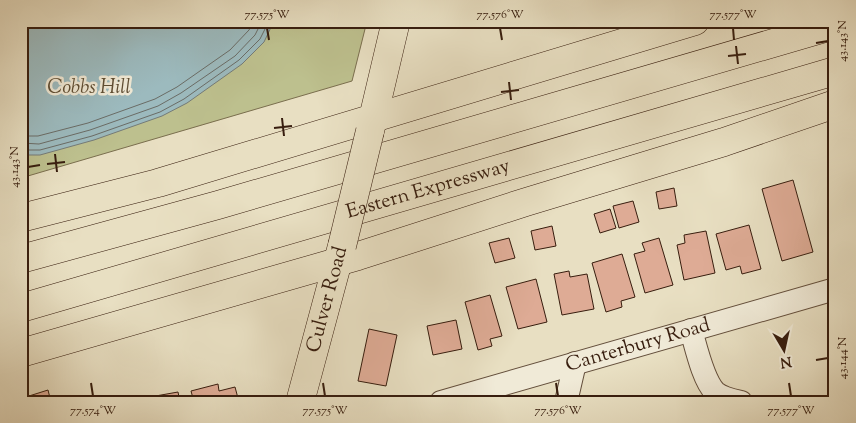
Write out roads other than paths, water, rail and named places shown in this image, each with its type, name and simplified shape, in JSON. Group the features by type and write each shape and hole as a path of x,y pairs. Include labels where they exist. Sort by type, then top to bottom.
{"main road":[{"name":"Culver Road","path":"300,402 340,254 396,21"},
{"path":"21,218 165,181 372,124 695,21"},
{"path":"21,259 218,205 835,25"},
{"name":"Eastern Expressway","path":"21,308 835,71"},
{"path":"21,353 340,254 518,204 724,142 835,104"}],"street":[{"name":"Canterbury Road","path":"441,402 835,289"},
{"path":"691,330 706,377 712,388 722,396 741,402"},
{"path":"566,402 575,363"}],"water":[{"name":"Cobbs Hill","path":"21,21 274,21 264,42 242,64 187,103 162,116 94,140 40,155 21,155"}]}
